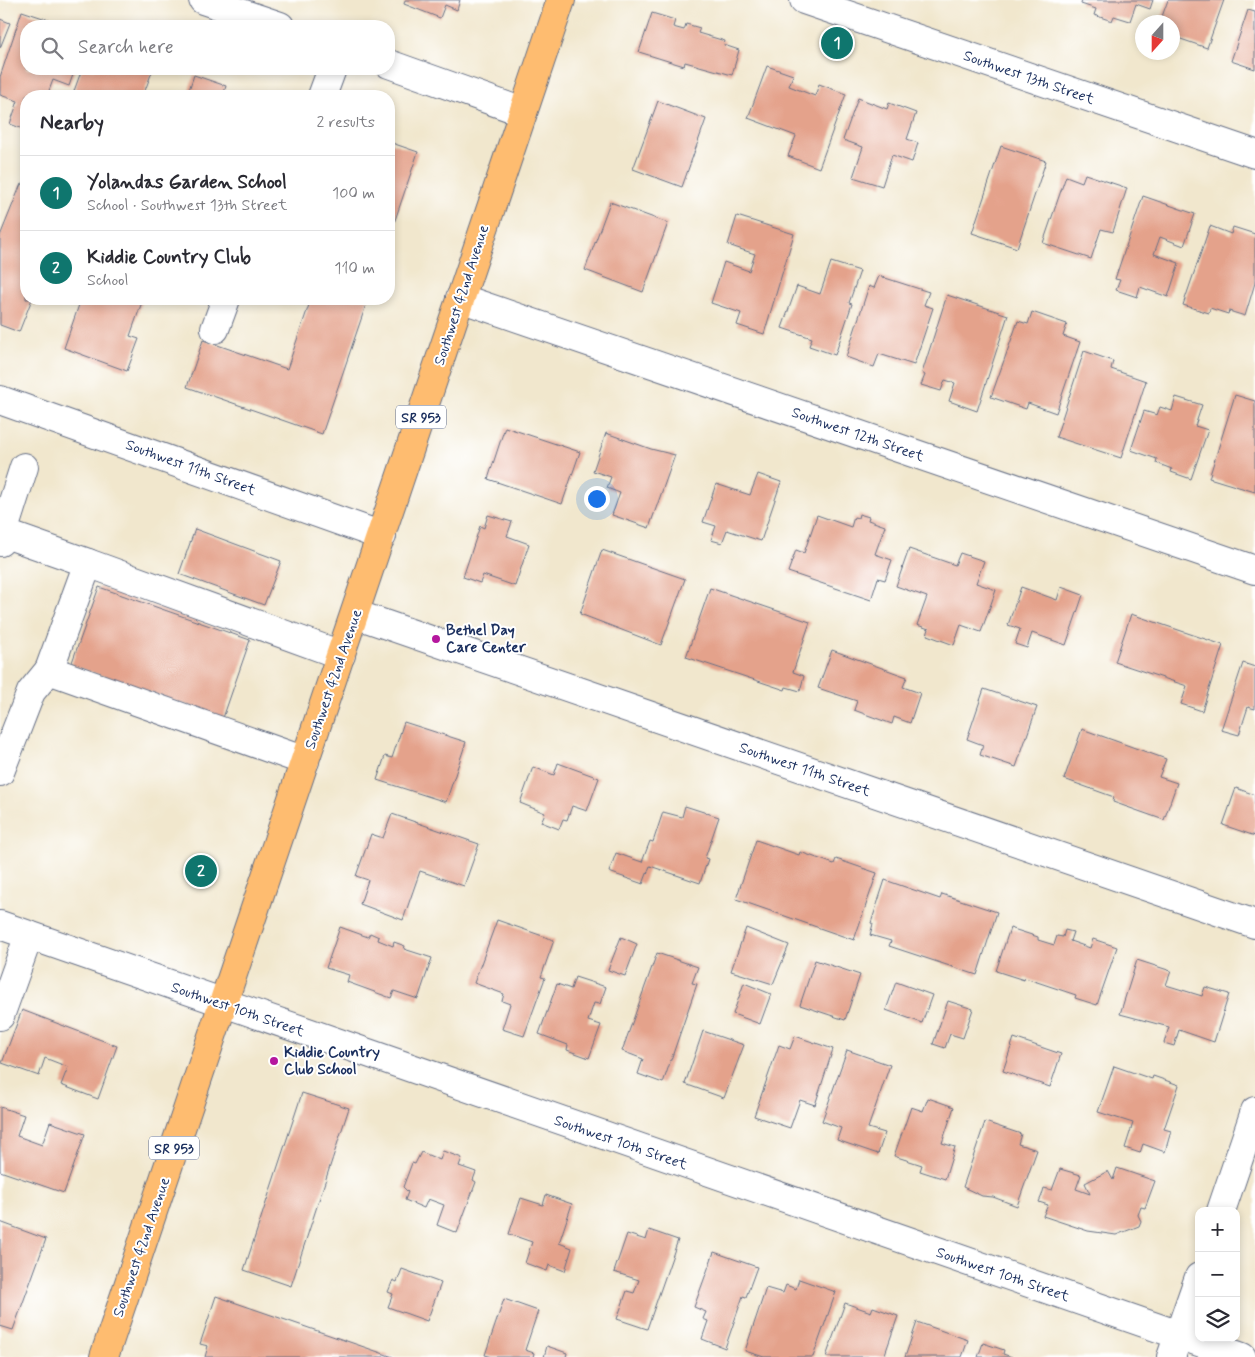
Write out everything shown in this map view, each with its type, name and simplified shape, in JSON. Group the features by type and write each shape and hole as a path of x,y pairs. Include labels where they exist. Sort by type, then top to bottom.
{"main road":[{"name":"Southwest 42nd Avenue","path":"104,1357 562,0"}],"street":[{"path":"203,0 262,20"},
{"name":"Southwest 13th Street","path":"804,0 1255,154"},
{"path":"395,66 523,112"},
{"path":"324,90 330,75"},
{"name":"Southwest 12th Street","path":"460,298 1255,570"},
{"path":"215,329 224,305"},
{"name":"Southwest 11th Street","path":"0,400 382,536"},
{"path":"24,467 1,536 88,563 342,656"},
{"path":"0,772 31,692 49,670 88,563"},
{"name":"Southwest 11th Street","path":"355,614 1255,924"},
{"path":"49,670 305,761"},
{"name":"Southwest 10th Street","path":"0,926 224,1003 1175,1346 1242,1357"},
{"path":"0,1016 29,936"},
{"path":"1222,1207 1255,1111"},
{"path":"1175,1346 1195,1288"}],"building":[{"path":"405,0 460,0 457,10 445,5 440,18 404,4"},
{"path":"1082,0 1153,0 1150,9 1136,4 1130,21 1114,16 1112,21 1094,15 1096,9 1081,4"},
{"path":"1168,0 1224,0 1207,48 1180,39 1180,15 1163,15"},
{"path":"1248,10 1255,12 1255,69 1231,61"},
{"path":"22,11 49,20 20,20 20,75 73,75 69,86 53,80 49,90 20,90 20,128 10,124 18,101 0,95 0,77"},
{"path":"652,13 675,20 673,27 684,30 686,24 700,28 698,33 725,41 724,45 739,50 732,75 685,62 684,66 639,52"},
{"path":"0,19 10,23 0,48"},
{"path":"767,66 793,75 789,86 815,96 819,84 846,94 819,168 788,156 796,136 748,118"},
{"path":"80,75 151,75 145,90 74,90"},
{"path":"194,75 226,86 225,90 189,90"},
{"path":"858,98 887,109 889,103 916,113 907,139 918,143 912,162 892,155 882,186 853,177 863,147 843,140"},
{"path":"658,101 706,119 682,187 633,169"},
{"path":"395,144 418,152 395,220"},
{"path":"1001,146 1046,161 1017,248 972,233"},
{"path":"1085,174 1127,188 1113,232 1101,229 1091,259 1043,243 1066,176 1082,182"},
{"path":"20,186 20,305 30,305 19,332 0,325 0,236"},
{"path":"1143,196 1195,214 1184,246 1160,237 1154,254 1179,263 1168,297 1140,287 1137,297 1116,290 1120,280 1115,279"},
{"path":"610,202 668,223 643,292 585,270"},
{"path":"737,216 794,234 764,334 737,325 741,313 711,303 724,262 749,271 755,254 728,245"},
{"path":"1210,226 1231,234 1233,227 1255,234 1255,283 1245,316 1229,311 1228,314 1210,308 1209,313 1183,305"},
{"path":"831,262 860,271 849,303 852,304 835,355 809,346 812,338 782,328 797,286 820,294"},
{"path":"879,276 929,292 924,305 933,308 914,365 879,354 874,367 846,357 869,286 874,288"},
{"path":"947,295 1008,315 977,411 949,401 955,383 945,380 941,391 921,385 925,375 922,373"},
{"path":"79,305 141,305 130,336 139,339 127,371 64,348"},
{"path":"309,305 366,305 322,434 187,387 203,340 287,369"},
{"path":"1032,312 1067,324 1063,336 1080,342 1056,413 1028,403 1026,409 991,397 1018,321 1028,324"},
{"path":"1084,351 1113,361 1111,369 1146,381 1121,458 1056,437"},
{"path":"1235,395 1255,401 1255,492 1209,478"},
{"path":"1176,397 1202,405 1195,426 1208,430 1191,479 1171,472 1172,469 1156,463 1157,459 1131,450 1144,411 1157,415 1160,407 1172,411"},
{"path":"505,427 580,452 562,504 488,479"},
{"path":"606,433 651,449 675,455 649,528 612,515 620,493 607,488 611,477 593,471"},
{"path":"758,474 781,482 761,541 727,530 722,543 711,540 716,526 703,522 716,484 750,495"},
{"path":"859,514 869,517 868,520 885,526 875,554 892,560 885,580 878,578 871,600 788,572 796,550 804,553 817,515 851,527 854,517 858,518"},
{"path":"488,515 512,522 507,536 529,544 515,586 483,575 480,583 463,577 480,526 484,528"},
{"path":"195,529 281,561 264,605 179,574"},
{"path":"909,549 955,565 960,553 984,561 976,583 996,590 981,632 961,625 954,645 927,635 929,629 917,625 927,597 896,586"},
{"path":"602,550 685,579 661,645 580,614"},
{"path":"99,587 250,640 223,718 71,665"},
{"path":"1021,587 1057,600 1061,587 1083,595 1066,645 1032,633 1027,648 1015,644 1020,629 1008,625"},
{"path":"710,588 810,622 793,672 804,676 800,691 786,687 785,690 686,657"},
{"path":"1131,614 1223,645 1202,711 1181,704 1187,686 1115,662"},
{"path":"832,650 907,677 903,687 920,693 910,723 894,717 892,724 854,710 857,701 818,688"},
{"path":"1243,663 1255,667 1255,709 1248,707 1239,735 1221,730"},
{"path":"984,689 1037,707 1016,767 980,755 983,745 967,739"},
{"path":"404,722 466,742 446,802 377,780 385,756 392,758"},
{"path":"1082,729 1166,759 1159,777 1177,783 1164,820 1113,802 1114,797 1064,779"},
{"path":"558,763 599,778 587,811 572,806 567,820 563,819 559,829 541,822 545,813 520,803 533,767 554,775"},
{"path":"1236,788 1255,795 1255,836 1223,825"},
{"path":"685,806 719,817 705,858 708,859 700,883 650,866 643,884 609,872 616,853 642,862 650,841 653,842 663,812 682,817"},
{"path":"392,814 479,844 464,886 420,871 403,920 360,904 368,880 356,876 371,834 383,838"},
{"path":"756,840 799,855 800,852 834,864 836,859 877,873 854,940 736,899"},
{"path":"885,880 940,899 942,894 997,912 977,975 889,946 891,941 870,935 873,924 871,923"},
{"path":"497,920 554,940 541,977 545,978 524,1036 502,1029 510,1004 502,1001 504,994 474,983"},
{"path":"340,927 368,937 370,933 379,937 378,940 393,946 394,942 405,946 404,949 432,958 418,999 394,991 391,998 347,982 349,975 326,968"},
{"path":"746,928 789,945 773,984 731,971"},
{"path":"1010,928 1038,937 1038,940 1054,945 1057,936 1063,937 1065,930 1073,932 1070,941 1090,948 1093,939 1117,947 1097,1005 1075,998 1076,995 1025,978 1024,980 996,971"},
{"path":"621,937 637,944 625,976 608,970"},
{"path":"657,953 698,967 692,983 697,984 663,1083 638,1074 643,1059 622,1051"},
{"path":"815,960 860,975 845,1020 800,1005"},
{"path":"1137,960 1171,971 1166,985 1202,996 1205,987 1229,994 1214,1042 1179,1030 1174,1046 1164,1043 1169,1027 1120,1014"},
{"path":"575,977 606,987 600,1004 594,1003 588,1021 601,1025 589,1058 567,1050 568,1045 539,1034 557,984 571,989"},
{"path":"896,982 932,995 922,1023 886,1010"},
{"path":"744,983 771,994 760,1024 733,1014"},
{"path":"948,1001 973,1009 963,1038 950,1034 945,1048 933,1044"},
{"path":"22,1010 117,1046 98,1099 61,1085 68,1067 45,1058 39,1076 2,1063"},
{"path":"703,1031 744,1045 724,1098 685,1084"},
{"path":"795,1036 833,1049 815,1105 800,1100 790,1128 754,1116 779,1045 790,1049"},
{"path":"1014,1038 1061,1054 1050,1087 1003,1071"},
{"path":"847,1050 890,1065 868,1128 885,1133 878,1154 837,1140 841,1128 822,1121"},
{"path":"1114,1066 1152,1079 1153,1076 1179,1085 1164,1129 1171,1131 1165,1152 1143,1144 1140,1153 1125,1148 1133,1123 1098,1112"},
{"path":"302,1093 349,1108 291,1286 244,1270"},
{"path":"928,1098 954,1107 942,1143 955,1147 945,1179 920,1171 922,1165 894,1156 911,1107 923,1111"},
{"path":"0,1107 24,1115 17,1136 42,1145 50,1122 85,1134 64,1193 0,1171"},
{"path":"985,1122 1021,1134 1018,1144 1037,1150 1017,1206 993,1197 982,1196 963,1187"},
{"path":"443,1151 462,1158 459,1166 476,1172 473,1180 476,1182 457,1233 437,1225 444,1205 428,1199 424,1208 405,1200 408,1192 403,1187 412,1163 415,1164 421,1152 440,1160"},
{"path":"1117,1168 1155,1181 1145,1208 1141,1207 1138,1215 1141,1221 1139,1226 1116,1235 1088,1231 1043,1216 1048,1205 1039,1202 1044,1188 1052,1190 1060,1169 1081,1175 1076,1189 1090,1194 1085,1183 1108,1171 1113,1180"},
{"path":"546,1195 572,1204 559,1243 572,1248 565,1271 549,1265 547,1271 525,1263 532,1242 509,1234 521,1198 543,1205"},
{"path":"0,1222 46,1239 13,1330 0,1326"},
{"path":"649,1230 678,1240 647,1329 617,1319 627,1291 634,1293 639,1280 614,1272 627,1234 646,1240"},
{"path":"714,1252 757,1267 746,1297 743,1296 725,1348 702,1339 708,1321 703,1319 706,1312 694,1307"},
{"path":"402,1269 441,1283 427,1321 388,1307 393,1294 388,1292 393,1280 397,1282"},
{"path":"799,1279 836,1292 813,1357 764,1357 745,1351 766,1288 783,1293 786,1285 796,1289"},
{"path":"216,1296 393,1357 205,1357 208,1346 200,1344"},
{"path":"504,1299 538,1311 525,1350 534,1353 533,1357 491,1357 485,1355"},
{"path":"845,1303 871,1312 873,1307 898,1316 884,1357 826,1357"},
{"path":"917,1322 968,1340 962,1357 905,1357"},
{"path":"983,1343 1004,1350 1003,1354 1012,1357 978,1357"},
{"path":"547,1346 567,1353 566,1357 544,1357"}],"place":[{"name":"Yolandas Garden School","path":"837,43"},
{"name":"Bethel Day Care Center","path":"436,639"},
{"name":"Kiddie Country Club","path":"201,871"},
{"name":"Kiddie Country Club School","path":"274,1061"}]}
